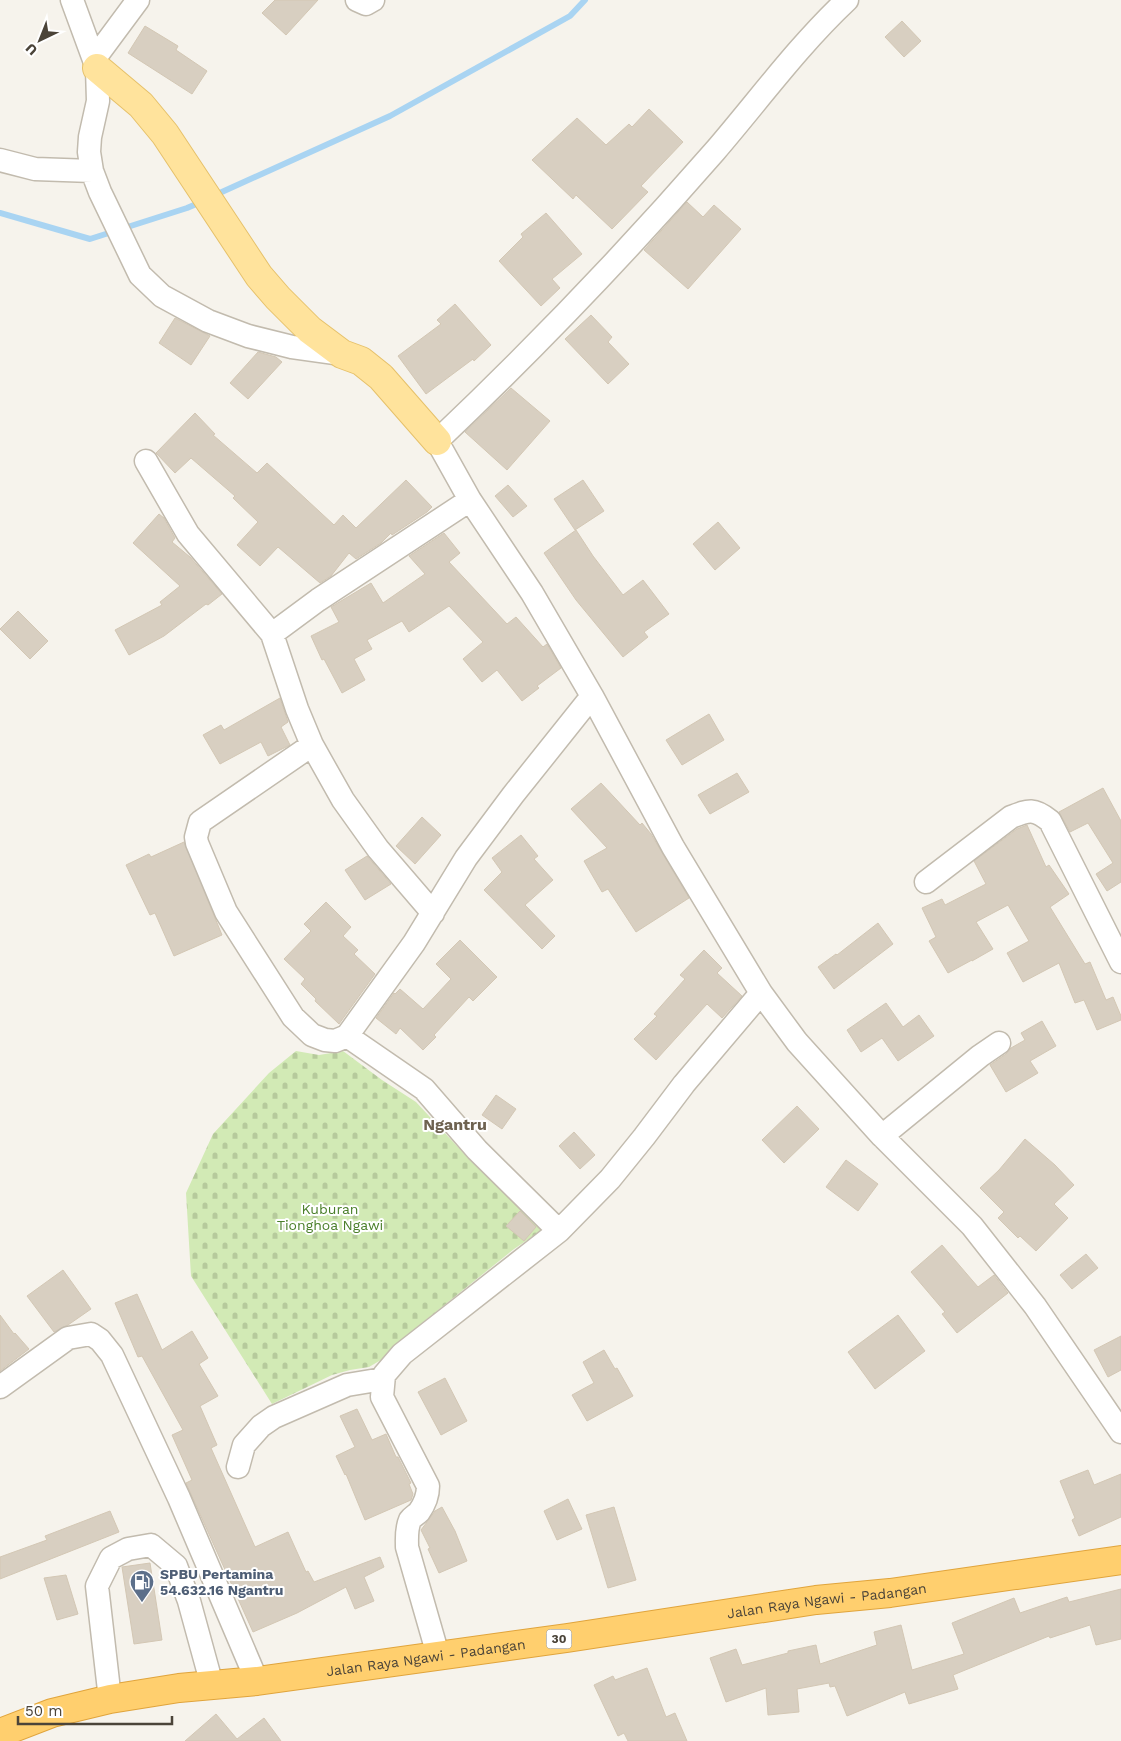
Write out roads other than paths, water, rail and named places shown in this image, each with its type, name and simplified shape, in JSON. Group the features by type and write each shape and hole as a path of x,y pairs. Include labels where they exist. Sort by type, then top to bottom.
{"highway":[{"name":"Jalan Raya Ngawi - Padangan","path":"0,1733 52,1713 110,1699 179,1688 257,1681 567,1638 816,1600 890,1593 1121,1560"}],"main road":[{"path":"96,63 141,105 165,134 259,276 278,298 310,330 342,354 361,360 381,377 437,440"}],"street":[{"path":"72,0 96,63 98,101 88,152 92,171 100,192 140,275 162,296 208,321 248,336 283,345 342,354"},
{"path":"96,63 138,0"},
{"path":"357,0 366,4 373,0"},
{"path":"847,0 799,50 714,151 624,252 437,440 470,500 532,593 592,696 673,847 761,993 797,1042 882,1136 972,1226 1112,1400 1121,1432"},
{"path":"0,160 36,169 92,171"},
{"path":"146,461 188,534 272,634 297,709 312,745 343,800 378,849 434,913"},
{"path":"272,634 318,600 470,500"},
{"path":"312,745 200,822 196,837 226,912 293,1017 312,1035 325,1040 335,1041 346,1036 409,951 466,858 513,795 592,696"},
{"path":"926,882 1011,817 1028,811 1042,814 1050,821 1121,962"},
{"path":"438,1655 407,1547 407,1530 411,1519 423,1504 428,1492 428,1486 382,1397 384,1375 402,1354 560,1231 610,1179 684,1084 761,993"},
{"path":"346,1036 424,1089 477,1150 560,1231"},
{"path":"882,1136 980,1056 999,1043"},
{"path":"0,1387 68,1338 91,1334 100,1340 112,1355 179,1498 257,1681"},
{"path":"238,1467 244,1445 261,1426 274,1418 347,1385 383,1380"},
{"path":"110,1699 97,1586 111,1558 128,1549 144,1546 151,1546 176,1566 189,1601 212,1685"}],"waterway":[{"path":"213,196 390,116 570,16 585,0"},
{"path":"0,213 90,239 201,202"}],"place":[{"name":"SPBU Pertamina 54.632.16 Ngantru","path":"142,1603"}],"district":[{"name":"Ngantru","path":"455,1124"}],"park label":[{"name":"Kuburan Tionghoa Ngawi","path":"330,1218"}]}
